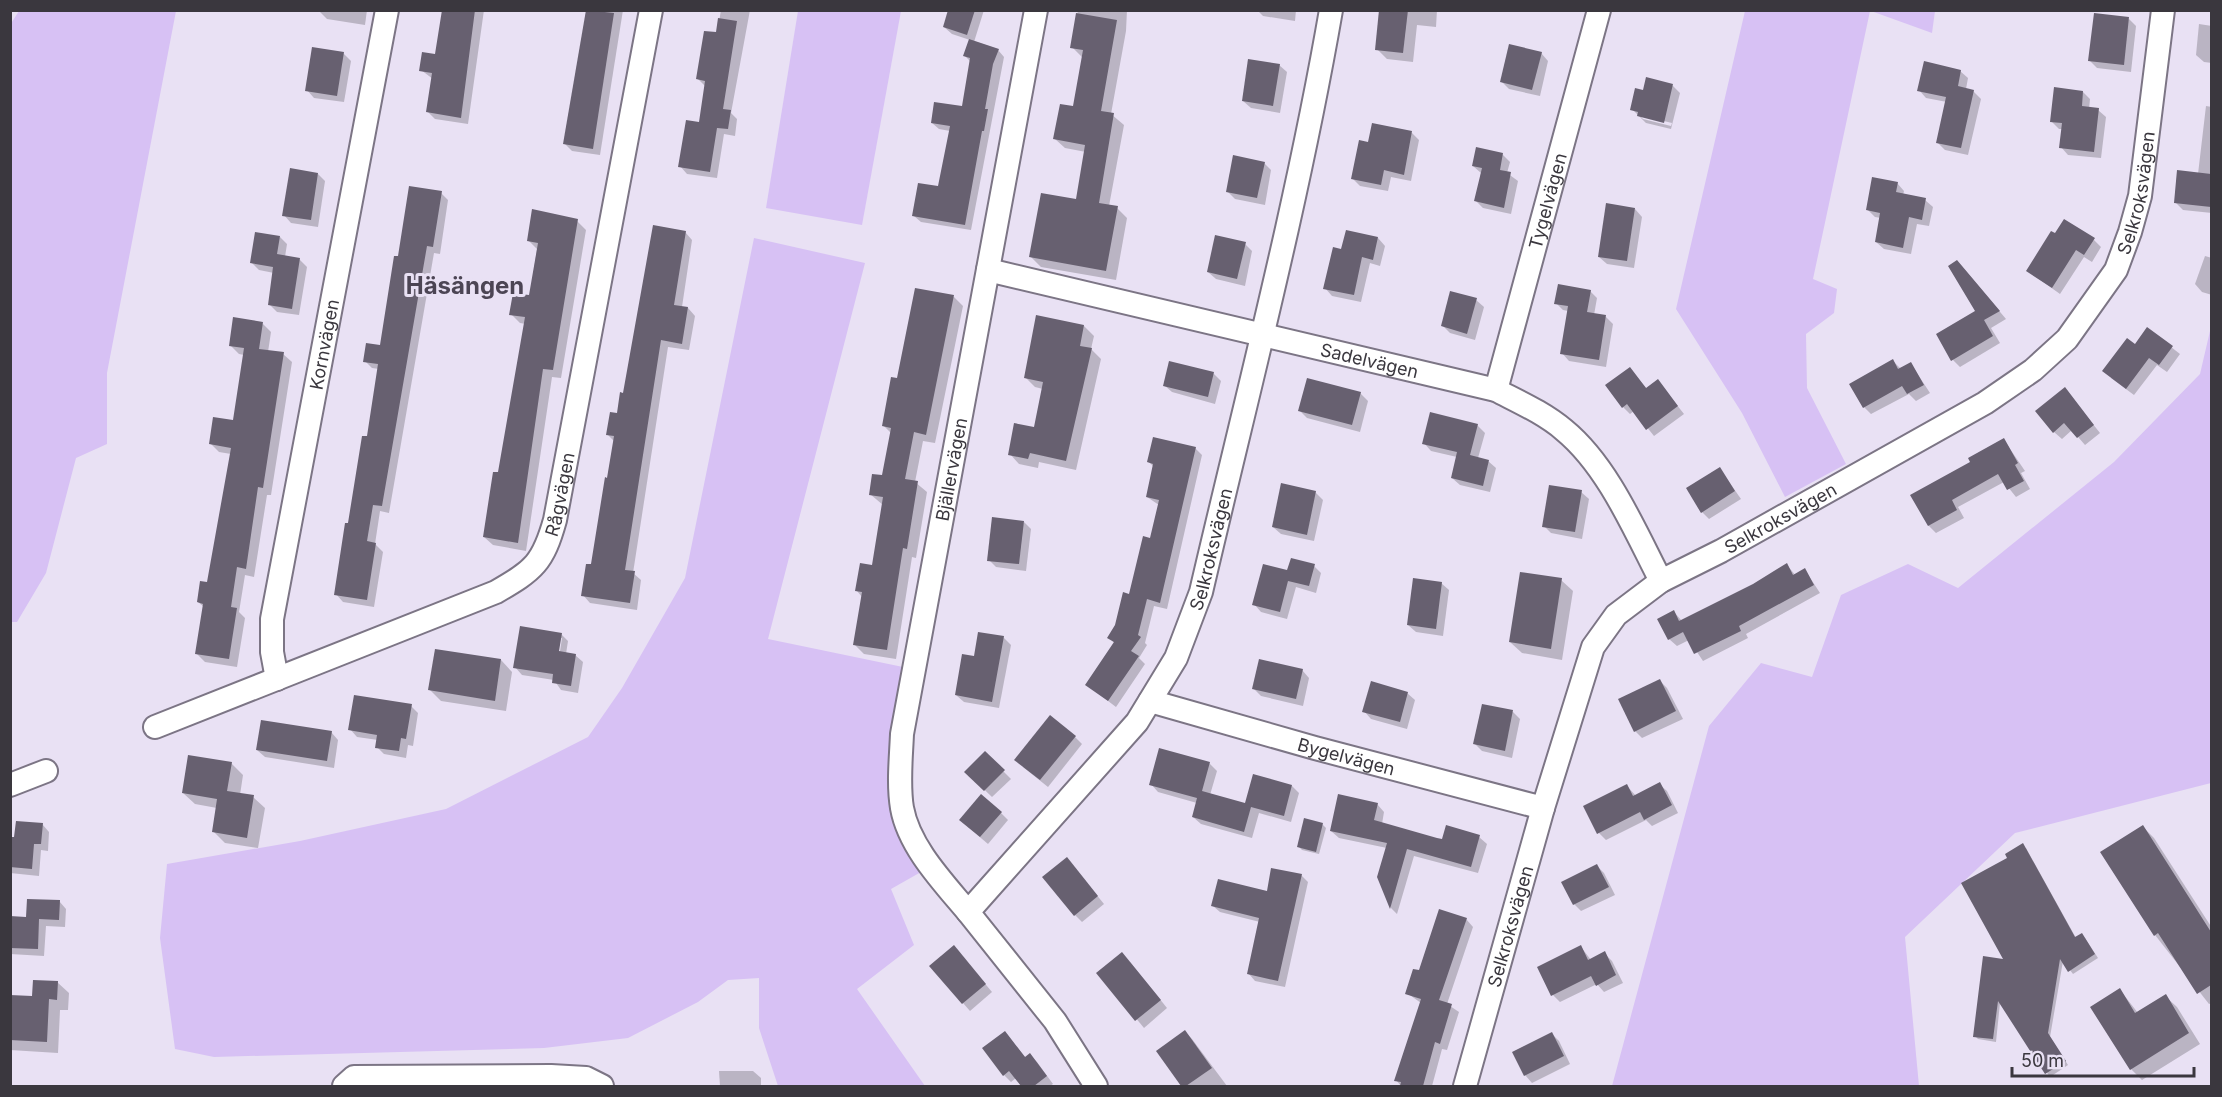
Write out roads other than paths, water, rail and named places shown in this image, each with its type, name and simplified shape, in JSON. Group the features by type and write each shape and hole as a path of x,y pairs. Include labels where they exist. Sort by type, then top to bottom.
{"street":[{"name":"Kornvägen","path":"277,679 272,652 272,619 387,10"},
{"name":"Rågvägen","path":"155,727 496,592 521,578 539,563 555,520 651,10"},
{"name":"Bjällervägen","path":"968,912 915,843 902,809 900,770 902,734 1036,10"},
{"name":"Selkroksvägen","path":"968,912 1137,722 1176,658 1201,592 1261,336 1331,10"},
{"name":"Tygelvägen","path":"1496,390 1599,10"},
{"name":"Selkroksvägen","path":"1465,1086 1543,808 1593,647 1616,615 1661,581 1721,551 1985,404 2033,370 2067,339 2116,270 2130,232 2140,196 2163,10"},
{"name":"Sadelvägen","path":"988,270 1496,390 1532,408 1564,430 1587,453 1619,500 1661,581"},
{"name":"Bygelvägen","path":"1150,701 1315,748 1543,808"},
{"path":"10,785 46,771"},
{"path":"968,912 1055,1021 1096,1086"},
{"path":"349,1082 551,1076 586,1078 602,1086"}],"district":[{"name":"Häsängen","path":"465,285"}]}
